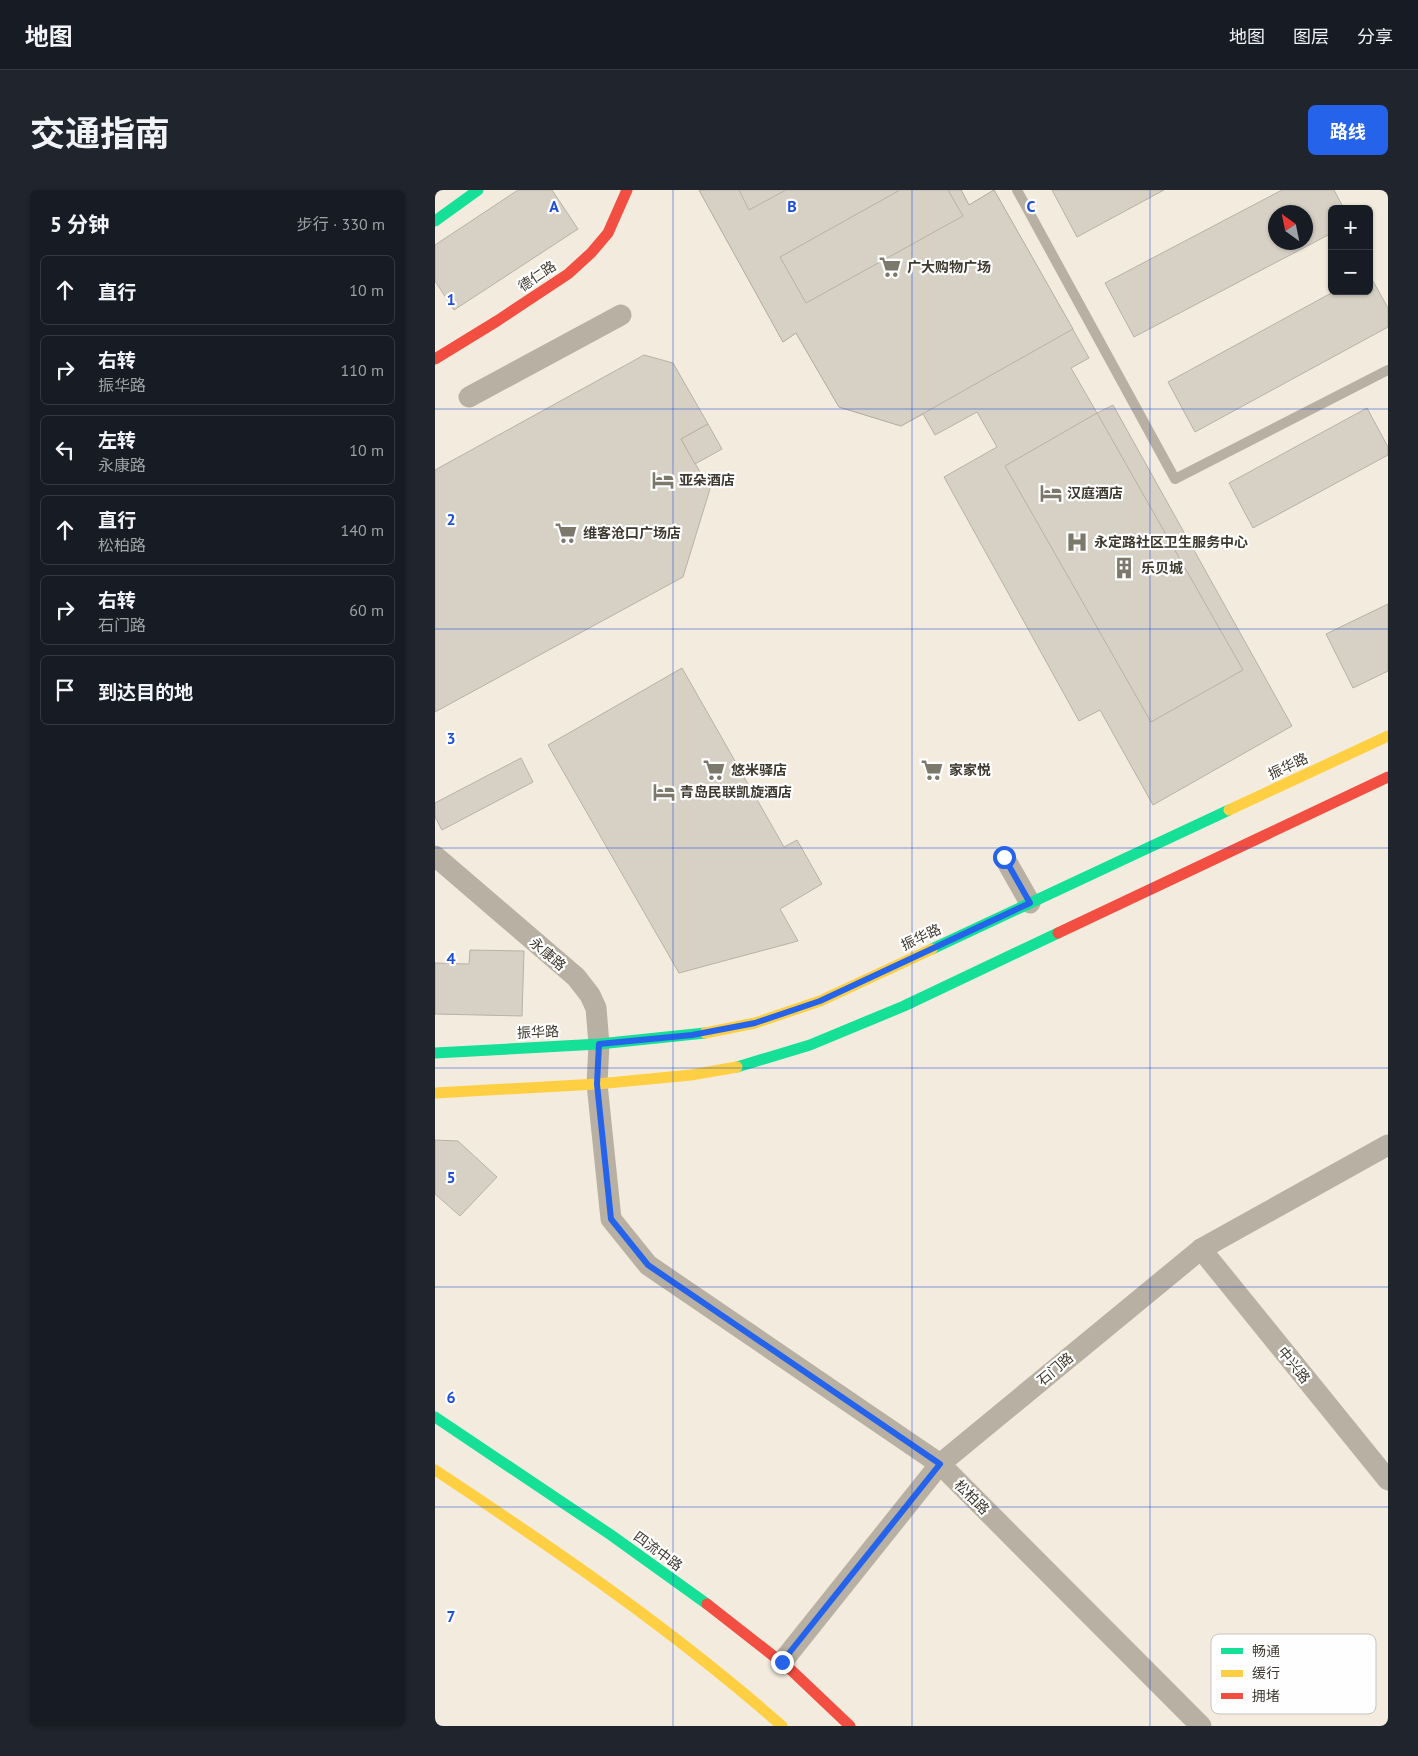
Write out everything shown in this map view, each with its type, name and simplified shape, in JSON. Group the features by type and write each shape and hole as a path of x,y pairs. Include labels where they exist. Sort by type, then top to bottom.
{"main road":[{"path":"435,221 478,190"},
{"name":"德仁路","path":"435,359 568,274 591,253 607,233 627,190"},
{"name":"振华路","path":"435,1053 599,1044 692,1035 755,1023 820,1001 1388,736"},
{"path":"435,1093 597,1084 691,1075 724,1069 810,1045 913,1002 1388,778"},
{"name":"四流中路","path":"435,1418 596,1524 677,1582 782,1662 850,1726"},
{"path":"435,1470 556,1550 653,1618 754,1700 782,1726"}],"street":[{"path":"469,397 621,315"},
{"name":"永康路","path":"435,856 576,977 590,995 596,1008 599,1044 597,1084"},
{"path":"1004,857 1030,903"},
{"name":"松柏路","path":"597,1084 611,1219 648,1265 940,1464 1201,1726"},
{"name":"石门路","path":"782,1662 940,1464 1201,1249 1388,1145"},
{"name":"中兴路","path":"1201,1249 1388,1480"}],"lane":[{"path":"1017,190 1175,479 1388,370"}],"building":[{"path":"518,190 552,190 578,229 454,310 435,281 435,245"},
{"path":"699,190 961,190 969,205 994,190 1089,358 1071,368 1097,413 1113,405 1292,726 1153,805 1100,710 1079,721 944,477 997,447 977,412 935,435 923,414 901,426 839,407 796,333 783,342"},
{"name":"广大购物广场","path":"699,190 961,190 969,205 994,190 1073,329 901,426 839,407 796,333 783,342"},
{"path":"739,190 786,190 749,210"},
{"path":"900,190 948,190 963,216 806,303 780,257"},
{"path":"1052,190 1164,190 1077,237"},
{"path":"1282,190 1334,190 1342,205 1328,205 1328,235 1313,243 1313,205 1268,205 1268,250 1300,250 1134,337 1105,283"},
{"path":"1373,281 1388,308 1388,327 1195,432 1168,382 1328,295 1373,295"},
{"name":"维客沧口广场店","path":"644,355 673,363 708,424 681,439 710,489 683,577 435,712 435,470"},
{"path":"1367,408 1388,447 1388,455 1253,528 1229,483"},
{"name":"乐贝城","path":"1097,413 1243,670 1151,722 1005,466"},
{"path":"708,424 722,449 695,464 681,439"},
{"path":"1388,604 1388,671 1353,688 1326,634"},
{"name":"青岛民联凯旋酒店","path":"682,668 784,847 797,840 822,884 780,909 798,941 679,973 548,745"},
{"path":"521,758 533,782 442,830 435,817 435,803"},
{"path":"470,950 524,951 522,1016 435,1014 435,963 469,964"},
{"path":"435,1140 458,1141 497,1177 460,1216 435,1194"}],"traffic: fast":[{"path":"435,221 478,190"},
{"path":"932,949 1229,810"},
{"path":"737,1067 810,1045 904,1006 1058,933"},
{"path":"435,1053 599,1044 705,1033"},
{"path":"435,1417 611,1535 707,1604"}],"traffic: slow":[{"path":"1229,810 1388,736"},
{"path":"705,1033 755,1023 820,1001 932,949"},
{"path":"435,1093 597,1084 691,1075 737,1067"},
{"path":"435,1470 613,1592 699,1657 782,1726"}],"traffic: jam":[{"path":"435,359 568,274 591,253 608,233 627,190"},
{"path":"1058,933 1388,777"},
{"path":"707,1604 790,1669 850,1726"}],"place":[{"name":"广大购物广场","path":"890,267"},
{"name":"亚朵酒店","path":"663,480"},
{"name":"汉庭酒店","path":"1051,493"},
{"name":"维客沧口广场店","path":"566,533"},
{"name":"永定路社区卫生服务中心","path":"1077,542"},
{"name":"乐贝城","path":"1124,568"},
{"name":"悠米驿店","path":"714,770"},
{"name":"家家悦","path":"932,770"},
{"name":"青岛民联凯旋酒店","path":"664,792"}],"route":[{"path":"782,1662 940,1464 648,1265 611,1219 597,1084 599,1044 692,1035 755,1023 820,1001 1030,903 1004,857"}]}
